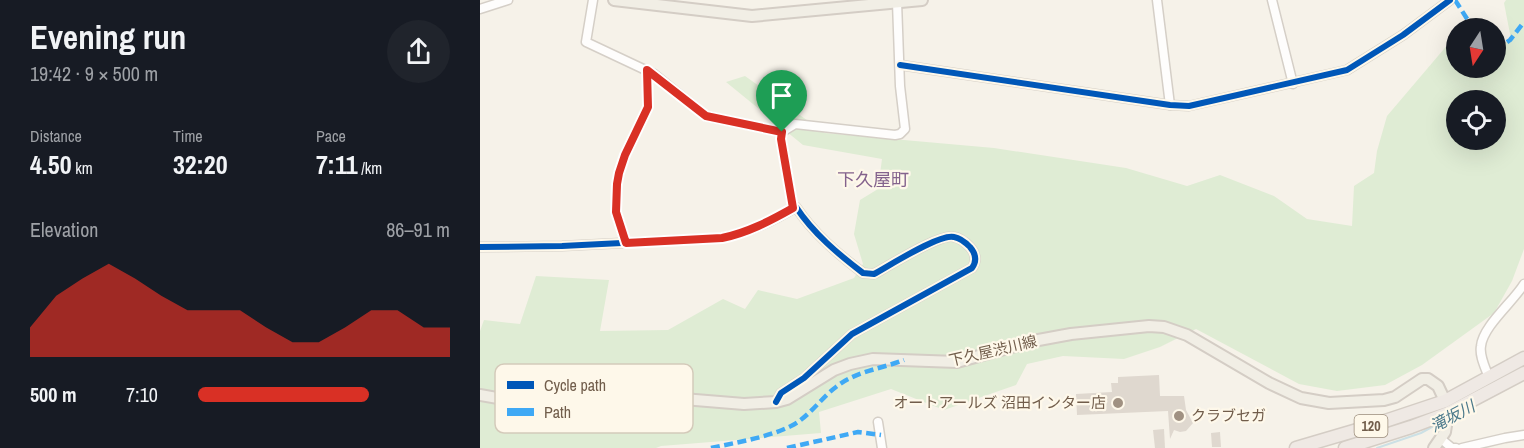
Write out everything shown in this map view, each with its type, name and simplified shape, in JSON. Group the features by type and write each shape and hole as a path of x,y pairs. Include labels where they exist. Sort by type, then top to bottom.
{"highway":[{"name":"120","path":"1345,448 1411,427 1524,358"},
{"name":"120","path":"1296,448 1446,407 1524,373"}],"main road":[{"path":"615,0 752,16 921,0"},
{"name":"下久屋渋川線","path":"693,400 744,404 776,402 787,399 834,370 873,359 957,362 1033,341 1071,334 1149,326 1164,327 1187,335 1269,383 1301,398 1329,403 1384,400 1395,397 1422,379 1428,379 1438,386 1446,407"},
{"name":"下久屋渋川線","path":"480,395 495,398"},
{"path":"1438,443 1447,426 1446,407"}],"street":[{"path":"480,9 508,0"},
{"path":"593,0 585,42 647,70 706,116 782,132 795,124 895,135 905,129 900,86 897,2"},
{"path":"1157,0 1170,105"},
{"path":"1272,0 1293,84"},
{"path":"900,65 1189,106 1347,70 1403,35 1450,0"},
{"path":"626,243 616,212 617,184 625,155 648,107 647,70"},
{"path":"782,132 781,139 793,208"},
{"path":"480,247 562,246 722,238 774,219 796,207 804,220 863,273 874,274 935,240 947,236 954,237 968,245 973,252 975,263 972,268 852,334 804,378 781,393 776,402"},
{"path":"1489,378 1480,347 1482,340 1486,331 1514,300 1524,285"},
{"path":"878,422 882,448"},
{"path":"1462,448 1524,435"},
{"path":"1438,443 1454,448"}],"green space":[{"path":"1506,0 1524,0 1524,249 1512,281 1494,313 1422,365 1385,385 1337,391 1299,384 1196,329 1160,347 1124,359 1063,356 1027,364 1016,385 944,410 891,389 819,412 821,433 656,448 480,448 480,331 484,320 520,324 536,276 609,280 600,331 668,330 723,299 745,309 758,290 797,299 854,278 863,264 854,234 860,200 878,189 882,159 803,145 726,82 745,76 825,133 994,148 1126,168 1187,186 1220,175 1274,196 1307,219 1352,226 1354,186 1374,173 1377,151 1387,116 1446,47 1446,78 1506,78 1506,42 1511,39 1504,3"}],"building":[{"name":"オートアールズ 沼田インター店","path":"1159,375 1160,396 1184,396 1186,410 1193,423 1186,431 1174,430 1170,439 1168,411 1077,415 1076,394 1112,392 1111,383 1118,383 1118,377"},
{"path":"1164,429 1165,448 1155,448 1153,430"},
{"path":"1220,432 1221,447 1212,447 1211,433"}],"waterway":[{"name":"滝坂川","path":"1377,448 1421,433 1441,422"}],"marked path":[{"path":"1455,0 1467,18"},
{"path":"1506,43 1524,22"},
{"path":"711,448 762,437 791,426 844,382 860,374 904,360"},
{"path":"787,448 858,432 881,435"}],"cycle path":[{"path":"900,65 1189,106 1347,70 1403,35 1450,0"},
{"path":"480,247 562,246 721,238 760,226 796,207 826,243 863,273 874,274 926,245 947,237 958,238 974,252 975,263 972,268 852,334 804,378 781,393 776,402"}],"place":[{"name":"オートアールズ 沼田インター店","path":"1118,403"},
{"name":"クラブセガ","path":"1179,416"}],"district":[{"name":"下久屋町","path":"873,180"}],"route":[{"path":"647,70 706,116 782,132 781,139 793,208 774,219 722,238 626,243 616,212 617,184 625,155 648,107 647,70"}]}
